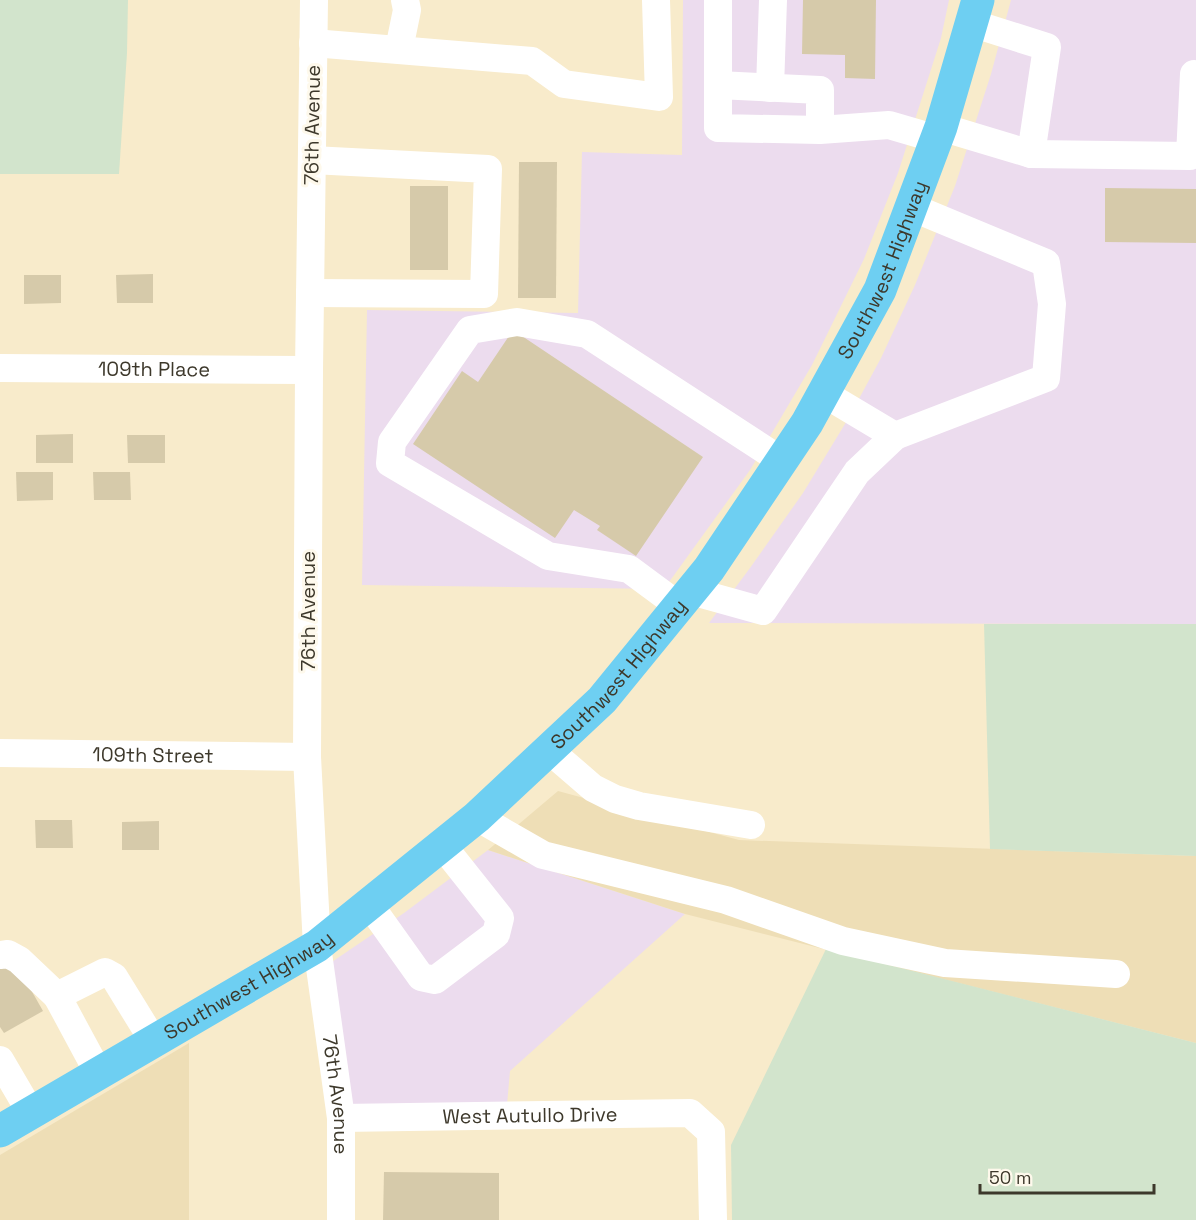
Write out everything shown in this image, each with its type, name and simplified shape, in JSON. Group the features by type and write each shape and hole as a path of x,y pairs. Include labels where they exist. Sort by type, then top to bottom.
{"main road":[{"name":"Southwest Highway","path":"0,1131 317,946 477,817 602,700 709,569 807,423 880,290 939,133 975,11"}],"street":[{"name":"76th Avenue","path":"314,0 307,757 317,946 341,1118 340,1220"},
{"path":"399,49 407,10 405,0"},
{"path":"313,43 532,60 564,84 659,97 656,0"},
{"path":"718,0 718,128 820,130 889,125 939,133 1031,154 1190,156 1194,74"},
{"path":"770,88 773,0"},
{"path":"975,11 1047,47 1031,154"},
{"path":"718,85 819,90 820,130"},
{"path":"310,293 484,294 489,169 312,160"},
{"path":"782,461 587,334 517,322 470,330 392,442 390,463 548,556 629,569 685,598 763,611 857,472 895,436 1046,378 1052,304 1046,263 911,207"},
{"name":"109th Place","path":"0,368 309,370"},
{"path":"823,393 895,436"},
{"path":"549,750 593,788 615,799 639,806 751,825"},
{"name":"109th Street","path":"0,753 307,757"},
{"path":"477,817 543,855 726,900 843,941 945,963 1116,974"},
{"path":"369,904 421,977 435,980 496,934 500,918 442,845"},
{"path":"0,955 8,954 19,960 57,996 99,1074"},
{"path":"57,996 105,972 114,977 154,1042"},
{"path":"0,1060 31,1113"},
{"name":"West Autullo Drive","path":"341,1118 690,1113 711,1132 713,1220"}],"shaded area":[{"path":"683,0 949,0 941,38 898,173 864,259 812,365 750,470 664,589 362,585 367,310 578,313 582,152 682,155"},
{"path":"1011,0 1196,0 1196,624 709,623 803,493 848,419 881,358 915,285 955,186 991,74"},
{"path":"558,791 739,840 1196,856 1196,1043 685,914 488,850"},
{"path":"488,850 685,914 510,1071 506,1116 341,1118 320,970 404,913"},
{"path":"189,1043 189,1220 0,1220 0,1155"}],"green space":[{"path":"0,0 128,0 119,174 0,174"},
{"path":"984,624 1196,624 1196,856 990,849"},
{"path":"826,949 1196,1043 1196,1220 732,1220 731,1145"}],"building":[{"path":"803,0 876,0 875,79 845,78 845,55 802,54"},
{"path":"519,162 557,162 556,298 518,298"},
{"path":"410,186 448,186 448,270 410,270"},
{"path":"1105,188 1196,189 1196,243 1105,242"},
{"path":"153,274 153,303 117,303 116,275"},
{"path":"24,275 61,275 61,303 24,304"},
{"path":"513,330 703,457 636,556 597,530 600,526 574,510 555,538 413,444 462,371 478,382"},
{"path":"73,434 73,463 36,463 36,435"},
{"path":"127,435 165,435 165,463 128,463"},
{"path":"16,472 53,472 53,500 17,501"},
{"path":"93,472 130,472 131,500 94,500"},
{"path":"35,820 72,820 73,848 36,848"},
{"path":"159,821 159,850 122,850 122,822"},
{"path":"14,960 43,1011 4,1033 0,1027 0,968"},
{"path":"384,1172 499,1173 499,1220 383,1220"}]}
